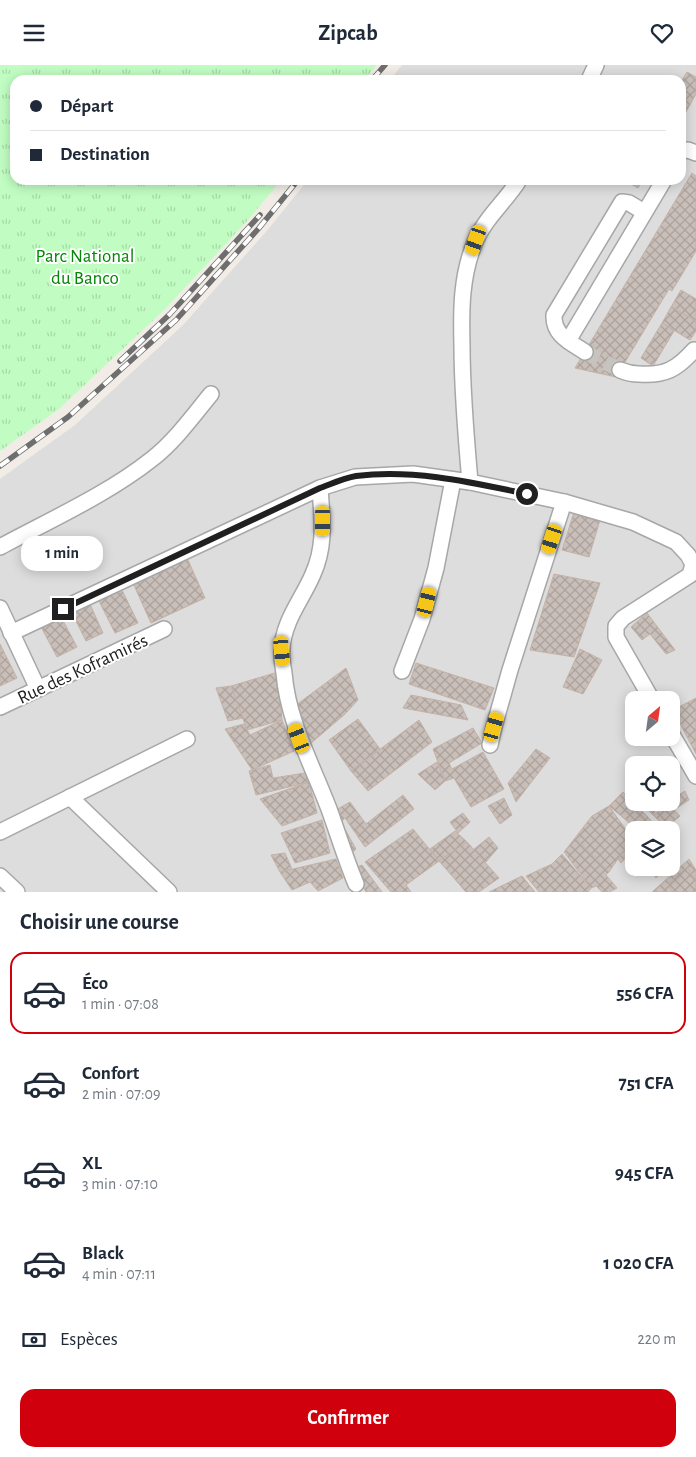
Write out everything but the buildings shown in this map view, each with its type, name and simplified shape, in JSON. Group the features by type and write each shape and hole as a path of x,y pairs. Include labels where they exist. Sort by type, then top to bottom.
{"street":[{"path":"470,482 462,395 461,301 465,271 476,240 491,216 515,185"},
{"path":"568,341 661,185"},
{"path":"585,352 559,333 554,324 554,315 622,202 629,203 644,212"},
{"path":"620,370 626,373 650,375 662,373 674,369 694,350"},
{"path":"0,547 120,483 153,459 177,435 211,394"},
{"path":"11,633 320,488 355,477 413,474 470,482 564,502 633,522 676,542 688,555 693,564 690,575 623,617 616,626 616,637 647,691"},
{"path":"402,671 422,619 436,568 453,480"},
{"path":"320,488 322,546 313,574 294,607 286,627 282,659 292,720 356,884"},
{"path":"490,745 510,669 564,502"},
{"path":"0,608 38,689"},
{"name":"Rue des Koframirés","path":"0,707 164,629"},
{"path":"0,832 187,739"},
{"path":"679,746 696,776"},
{"path":"70,797 169,892"},
{"path":"0,876 17,892"}],"shaded area":[{"path":"402,65 696,65 696,892 0,892 0,479 75,425 183,325 265,233 304,185 686,185 686,75 394,75"}],"green space":[{"name":"Parc National du Banco","path":"0,65 377,65 368,75 10,75 10,185 277,185 249,219 165,309 59,409 0,451"}],"tunnel":[{"path":"585,352 620,370"}],"railway":[{"path":"376,75 385,65"},
{"path":"0,466 68,417 176,320 259,228 294,185"},
{"path":"120,361 170,314 260,215"}],"route":[{"path":"63,609 320,488 355,477 413,474 470,482 527,494"}]}
